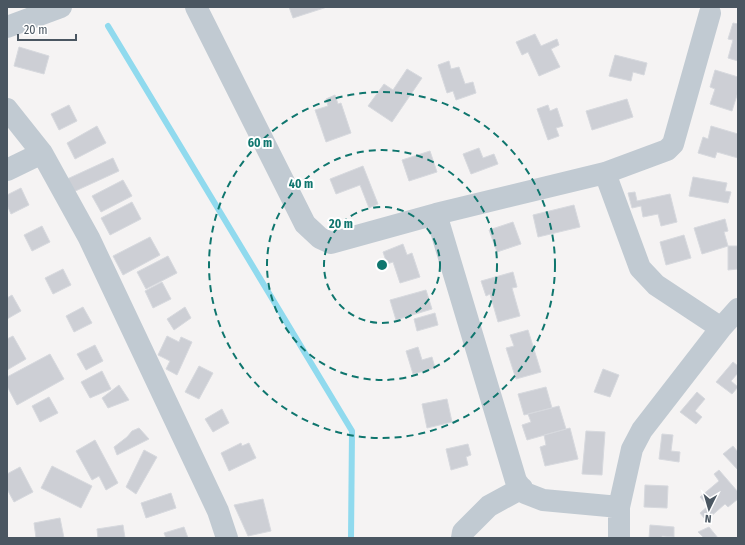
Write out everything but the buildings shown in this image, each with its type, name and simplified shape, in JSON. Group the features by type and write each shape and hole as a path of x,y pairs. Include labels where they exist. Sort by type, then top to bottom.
{"street":[{"path":"7,27 61,7"},
{"path":"196,7 305,224 320,238 331,243 436,214 606,173 667,150 673,144 710,13"},
{"path":"7,109 42,153 89,238 218,511 227,538"},
{"path":"7,170 42,153"},
{"path":"606,173 640,268 656,285 721,328"},
{"path":"436,214 516,481 525,493 543,500 620,507"},
{"path":"619,538 620,507 632,449 642,430 721,328 738,309"},
{"path":"462,538 463,532 489,506 522,488"}],"waterway":[{"path":"108,26 352,431 351,538"}]}
